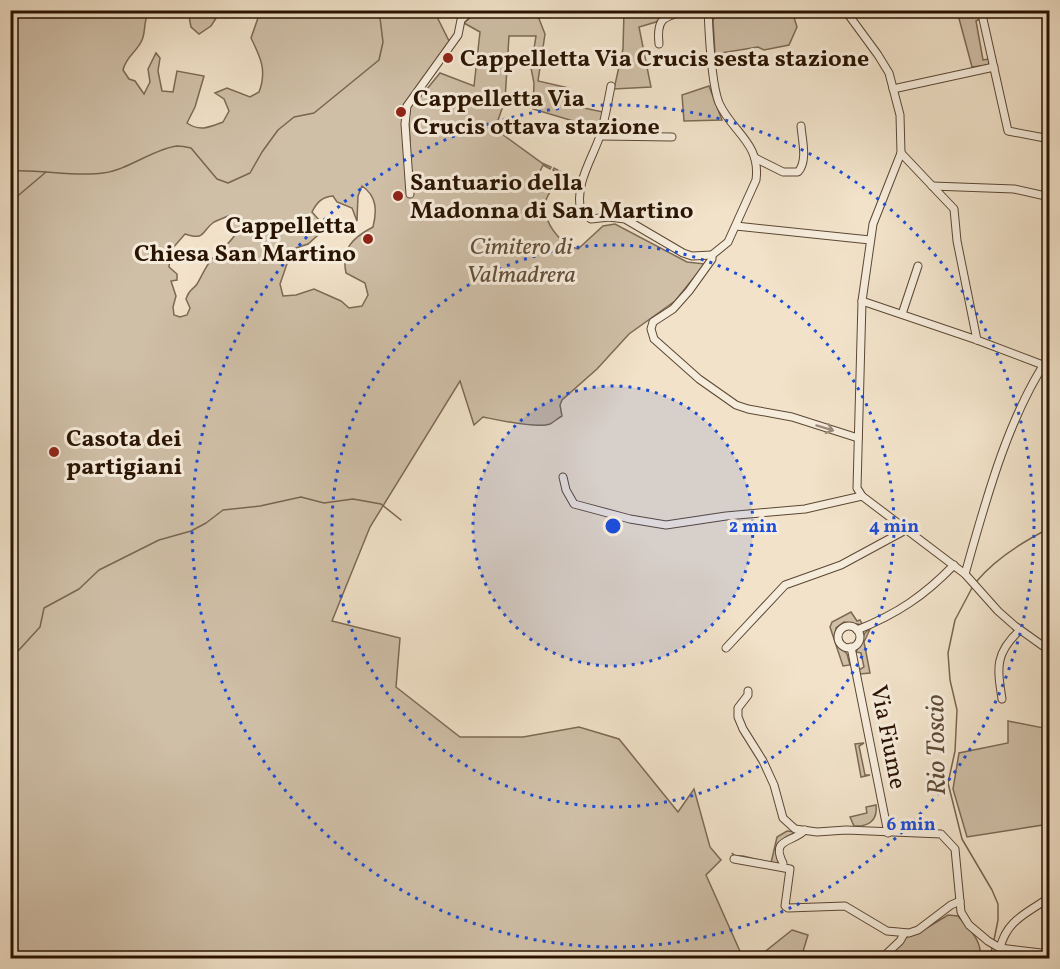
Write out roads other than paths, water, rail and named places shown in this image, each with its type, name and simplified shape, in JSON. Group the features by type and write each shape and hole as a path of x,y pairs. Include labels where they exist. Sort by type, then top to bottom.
{"street":[{"path":"410,194 405,124 407,106 459,35 461,20 472,10"},
{"path":"659,44 658,31 661,22 667,17 689,10"},
{"path":"610,86 600,136 583,178 580,207 584,215 591,219 609,217 626,219 683,253 692,256 712,255 728,242 756,180 757,170 751,147 726,114 717,96 708,10"},
{"path":"981,10 1008,131 1050,140"},
{"path":"845,11 889,73 900,115 901,153 873,225 870,240 862,301 857,488 862,496 965,574 998,611 1050,651"},
{"path":"893,89 994,67"},
{"path":"755,158 783,172 798,172 803,165 804,158 801,126"},
{"path":"600,136 672,137"},
{"path":"901,153 954,209 957,241 977,340"},
{"path":"932,186 1014,189 1050,197"},
{"path":"736,226 870,240"},
{"path":"712,255 712,259 689,291 673,309 653,322 651,329 654,339 699,379 736,405 792,417 858,438"},
{"path":"902,314 918,266"},
{"path":"862,301 1043,365"},
{"path":"965,574 983,512 1019,411 1050,355"},
{"path":"563,477 566,490 574,504 630,519 666,525 726,516 805,509 862,496"},
{"path":"726,648 785,585 841,565 902,532 905,528"},
{"path":"857,630 882,620 909,605 954,565"},
{"path":"846,626 854,627 860,638 851,647 841,644 838,640 839,632 846,626"},
{"path":"1002,699 998,664 1009,640 1020,630"},
{"name":"Via Fiume","path":"851,647 888,833"},
{"path":"748,691 748,695 738,708 742,729 764,762 774,785 783,818 795,829 941,834 955,849 961,912 969,925 988,942 998,947 1050,954"},
{"path":"783,863 779,855 780,846 788,839 800,836 805,830"},
{"path":"734,859 790,869 784,900 788,908 845,906 887,931 904,934 918,930 951,905 960,901"},
{"path":"998,947 1003,934 1015,919 1048,899 1050,884"},
{"path":"882,958 900,942 904,934"}],"waterway":[{"path":"10,171 103,173 122,168 159,151 179,146 191,148 217,179 228,183 250,173 278,130 294,117 314,113 379,60 383,42 379,10"},
{"path":"10,207 13,200 46,172"},
{"path":"10,656 18,651 40,627 44,608 79,589 99,570 159,540 191,531 223,510 260,506 301,497 324,503 353,499 381,504 401,520"},
{"name":"Rio Toscio","path":"976,582 1010,551 1050,528"},
{"name":"Rio Toscio","path":"973,586 955,620 948,653 950,680 957,710 955,751 948,783 962,839 998,904 994,940"},
{"name":"Rio Toscio","path":"990,958 992,948"}],"place":[{"name":"Cappelletta Via Crucis sesta stazione","path":"448,58"},
{"name":"Cappelletta Via Crucis ottava stazione","path":"401,112"},
{"name":"Santuario della Madonna di San Martino","path":"398,196"},
{"name":"Cappelletta Chiesa San Martino","path":"368,239"},
{"name":"Casota dei partigiani","path":"54,452"}],"park label":[{"name":"Cimitero di Valmadrera","path":"521,260"}]}
